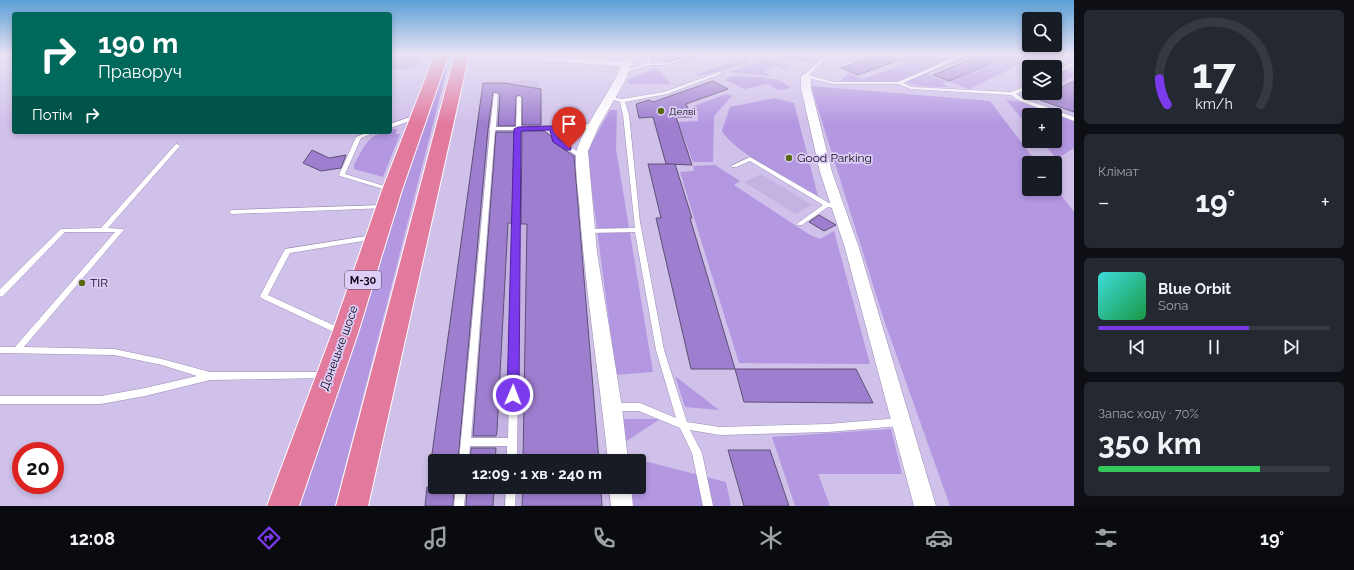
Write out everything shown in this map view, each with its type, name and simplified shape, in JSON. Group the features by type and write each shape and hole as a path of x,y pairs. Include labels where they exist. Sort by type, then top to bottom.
{"highway":[{"name":"Донецьке шосе","path":"283,506 434,78"},
{"path":"352,506 403,289 456,78"}],"street":[{"path":"617,454 588,231 582,151 593,126 616,99 623,78"},
{"path":"806,78 806,88 826,172 832,206 852,248 925,506"},
{"path":"621,494 622,506"}],"lane":[{"path":"706,78 665,93 616,99 628,128 638,230 660,350 683,425 697,452 708,506"},
{"path":"812,78 833,83 900,82 909,78"},
{"path":"900,82 911,88 1012,94 1022,90"},
{"path":"465,454 496,94"},
{"path":"1012,94 1022,100 1074,119"},
{"path":"512,454 519,97"},
{"path":"392,125 421,115"},
{"path":"492,129 593,126"},
{"path":"554,128 556,140 582,156"},
{"path":"367,134 359,137 342,175 390,199"},
{"path":"103,230 177,146"},
{"path":"734,166 750,159 832,206"},
{"path":"232,212 390,199"},
{"path":"800,224 832,206"},
{"path":"0,294 63,230 121,230 17,350"},
{"path":"588,231 638,230"},
{"path":"345,333 264,296 287,251 378,237"},
{"path":"0,350 114,352 162,362 210,376"},
{"path":"0,400 101,400 145,392 210,376 328,375"},
{"path":"612,407 640,407 683,425 720,431 828,428 900,422"},
{"path":"466,442 512,442"},
{"path":"459,506 460,494"},
{"path":"510,506 511,494"}],"shaded area":[{"path":"440,78 445,78 335,506 293,506"},
{"path":"633,78 665,78 671,84 629,84 627,80"},
{"path":"729,78 762,78 779,80 791,88 778,90 768,84 745,89 725,80"},
{"path":"844,78 863,79 867,78 936,78 947,82 942,83 948,87 920,86 902,81 841,81"},
{"path":"957,78 992,78 969,89 949,81"},
{"path":"1062,78 1071,78 1062,82"},
{"path":"537,80 541,89 545,454 432,454 483,83"},
{"path":"811,86 990,101 1022,143 1022,148 1026,148 1032,156 1022,156 1022,196 1062,196 1074,212 1074,506 950,506 884,320"},
{"path":"726,94 732,96 714,116 713,162 693,162 678,122 698,121 698,112 694,106"},
{"name":"Good Parking","path":"774,98 794,103 818,196 752,158 729,140 722,131 730,107"},
{"path":"1006,100 1021,102 1038,108 1022,108 1022,119"},
{"path":"610,110 617,110 616,149 653,372 616,375 587,152"},
{"path":"1062,117 1074,121 1074,148 1062,156 1054,156 1047,148 1062,148"},
{"path":"392,129 397,129 396,134 400,134 383,177 354,169 354,165 367,142 376,135 392,134"},
{"path":"715,165 740,181 734,185 810,235 820,239 834,231 870,364 739,363 680,172 694,171 693,166"},
{"path":"761,174 812,205 795,214 744,182"},
{"path":"675,376 719,410 685,407"},
{"path":"623,419 660,419 625,442"},
{"path":"891,429 902,474 818,474 830,506 795,506 772,437"},
{"path":"646,461 726,482 731,506 631,506 630,494 646,494"},
{"path":"428,484 428,494 546,494 546,506 425,506"}],"building":[{"path":"940,78 957,78 949,81"},
{"path":"713,81 728,89 686,104 692,117 676,117 692,165 666,164 653,117 639,118 636,104 649,100 653,102"},
{"path":"1074,81 1074,112 1040,100 1062,100 1062,87"},
{"path":"483,83 504,83 541,89 541,125 522,125 522,97 518,95 516,97 515,126 498,126 500,94 493,92 488,129 459,454 432,454"},
{"path":"522,131 544,131 551,136 553,142 574,156 598,454 523,454 527,224 521,224"},
{"path":"496,132 514,132 512,223 508,223 497,431 496,436 473,436"},
{"path":"312,150 329,158 346,155 341,168 321,171 303,163"},
{"path":"648,164 675,164 735,369 691,369 656,218 661,218"},
{"path":"819,215 836,225 824,231 809,222"},
{"path":"735,369 856,369 873,403 744,402"},
{"path":"471,448 496,448 496,454 471,454"},
{"path":"728,450 770,450 789,506 744,506"},
{"path":"427,487 428,494 454,494 453,506 425,506"},
{"path":"467,494 494,494 493,506 466,506"},
{"path":"523,494 601,494 602,506 522,506"}],"place":[{"name":"Делві","path":"661,111"},
{"name":"Good Parking","path":"789,158"},
{"name":"TIR","path":"82,283"}],"route":[{"path":"513,395 518,129 554,128 556,140 569,148"}]}
